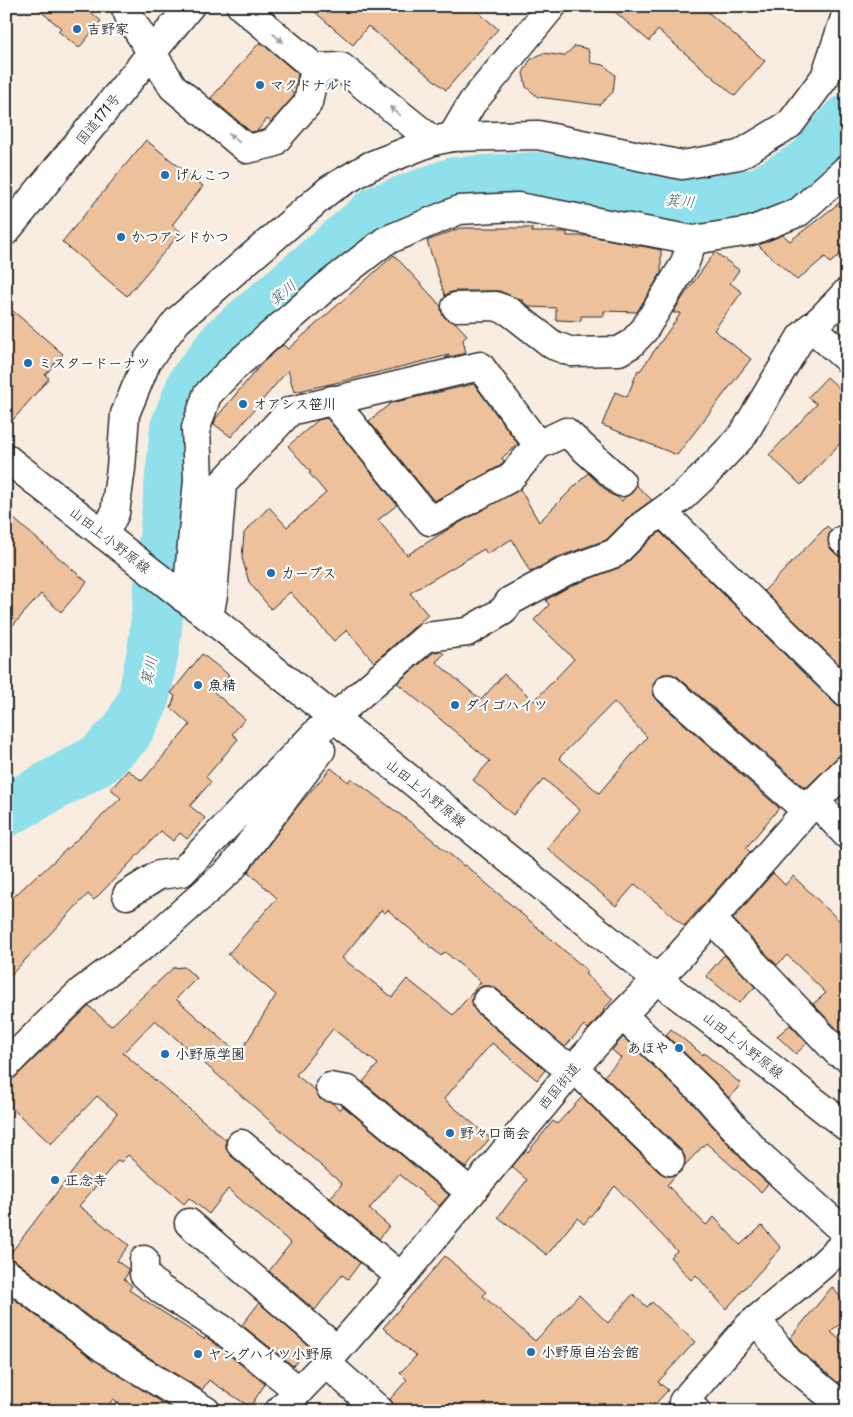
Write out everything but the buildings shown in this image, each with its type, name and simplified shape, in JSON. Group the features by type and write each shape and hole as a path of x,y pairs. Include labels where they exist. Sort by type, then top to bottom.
{"main road":[{"path":"125,6 130,18 173,87 247,148 273,143 308,102 315,68"},
{"name":"国道171号","path":"6,231 190,6"},
{"path":"241,6 315,68 341,67 442,139"},
{"path":"442,139 552,6"},
{"path":"104,535 115,513 125,414 147,361 178,321 329,190 370,166 442,139 538,135 682,165 738,155 790,124 825,77 847,12 840,6"},
{"path":"180,595 190,576 198,480 196,428 207,395 233,368 327,286 385,241 459,210 518,207 693,240 751,231 799,212 847,170"},
{"path":"456,307 495,306 509,311 553,345 572,352 619,351 631,344 644,330 684,265 693,240"},
{"path":"6,1065 82,991 156,936 231,869 330,729 427,637 467,632 503,611 510,601 564,572 616,553 642,526 682,497 743,435 801,337 847,292"},
{"path":"817,322 847,359"},
{"path":"209,617 213,595 222,484 290,411 480,366 538,445"},
{"path":"332,400 430,521 510,478 538,445 566,432 621,482"},
{"name":"山田上小野原線","path":"6,458 209,617 330,729 847,1127"},
{"path":"662,512 847,694"},
{"path":"668,689 798,804 815,801 847,835"},
{"path":"127,896 159,875 182,872 317,732 330,729"},
{"name":"西国街道","path":"280,1411 332,1356 400,1278 574,1068 712,919 815,801 847,769"},
{"path":"712,919 837,1052 847,1057"},
{"path":"487,1001 557,1060 574,1068 670,1161"},
{"path":"622,1015 703,1092 757,1154 846,1243 750,1326 685,1408"},
{"path":"330,1087 348,1090 471,1193"},
{"path":"241,1144 400,1278"},
{"path":"188,1223 332,1356 380,1411"},
{"path":"144,1260 144,1274 160,1289 222,1329 299,1391"},
{"path":"6,1273 102,1348 206,1411"},
{"path":"757,1320 788,1361 847,1410"}],"waterway":[{"name":"箕川","path":"6,811 100,759 126,733 143,701 154,646 176,428 193,384 227,340 378,211 454,183 535,178 696,204 759,194 812,162 847,120"}],"place":[{"name":"吉野家","path":"77,29"},
{"name":"マクドナルド","path":"260,85"},
{"name":"げんこつ","path":"165,175"},
{"name":"かつアンドかつ","path":"121,237"},
{"name":"ミスタードーナツ","path":"28,363"},
{"name":"オアシス笹川","path":"243,404"},
{"name":"カーブス","path":"271,573"},
{"name":"魚精","path":"198,685"},
{"name":"ダイゴハイツ","path":"455,705"},
{"name":"あほや","path":"679,1048"},
{"name":"小野原学園","path":"165,1054"},
{"name":"野々口商会","path":"450,1133"},
{"name":"正念寺","path":"55,1180"},
{"name":"小野原自治会館","path":"531,1352"},
{"name":"ヤングハイツ小野原","path":"198,1354"}]}
